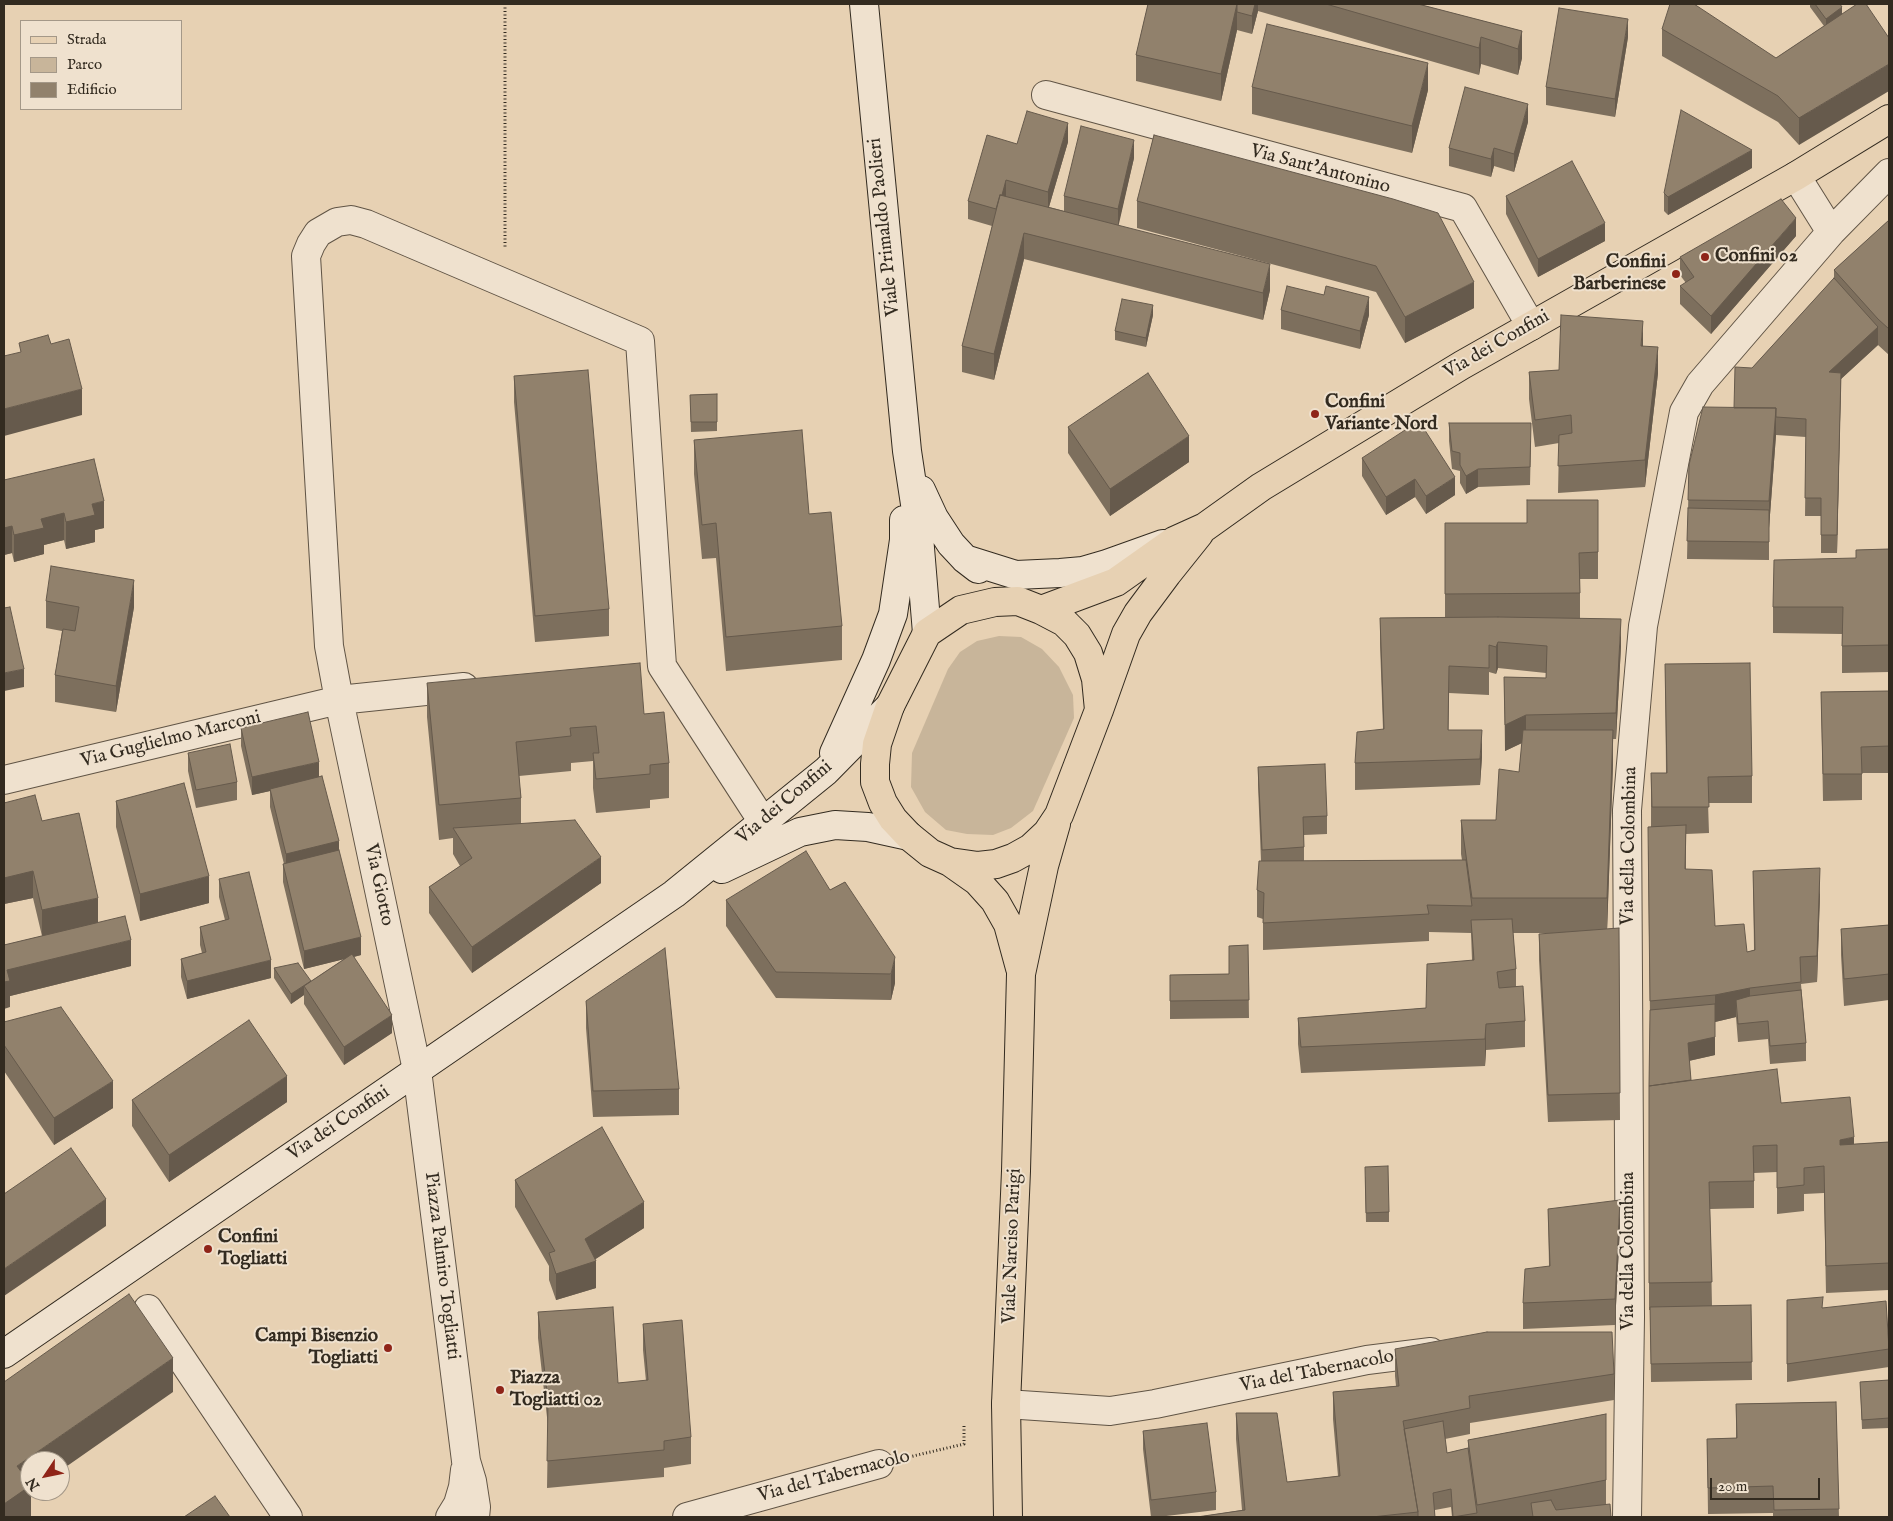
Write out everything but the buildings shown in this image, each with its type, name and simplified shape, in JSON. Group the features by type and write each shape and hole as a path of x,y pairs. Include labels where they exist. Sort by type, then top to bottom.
{"main road":[{"name":"Via dei Confini","path":"1205,527 1167,574 1126,634 1059,815 1047,833 1031,848 1014,858 996,864 978,866 950,862 930,853 909,836 893,819 883,803 875,782 874,764 877,744 890,706 927,633 961,610 995,602 1029,605 1116,582 1174,541 1205,527 1261,487 1462,364 1796,176 1889,119"},
{"name":"Via dei Confini","path":"1029,605 1064,622 1077,635 1088,653 1096,679 1099,710"},
{"name":"Viale Narciso Parigi","path":"1008,1517 1006,1404 1016,1171 1021,974 1044,866 1059,815"},
{"name":"Viale Narciso Parigi","path":"950,862 977,881 995,901 1008,924 1021,974"}],"street":[{"name":"Viale Primaldo Paolieri","path":"864,4 907,451 918,524 927,633"},
{"name":"Via Sant'Antonino","path":"1046,95 1463,208 1531,326"},
{"name":"Via della Colombina","path":"1627,1517 1619,1337 1627,810 1643,626 1684,412 1700,384 1831,232 1889,173"},
{"path":"1796,176 1831,232"},
{"name":"Via Giotto","path":"417,1070 329,646 306,256 318,233 337,222 351,220 366,224 640,341 652,667 762,822"},
{"name":"Viale Primaldo Paolieri","path":"907,451 920,488 934,518 951,544 965,559 1029,605"},
{"path":"826,770 876,660 893,614 904,540 907,451"},
{"path":"965,559 1016,575 1060,573 1107,564 1174,541"},
{"name":"Via Guglielmo Marconi","path":"4,780 339,700 486,684"},
{"name":"Via dei Confini","path":"4,1354 674,894 826,770 890,706"},
{"name":"Via dei Confini","path":"674,894 800,832 835,825 868,827 909,836"},
{"name":"Piazza Palmiro Togliatti","path":"417,1070 466,1461"},
{"path":"148,1309 288,1517"},
{"name":"Via del Tabernacolo","path":"1006,1404 1110,1410 1155,1404 1367,1360 1452,1349"},
{"path":"450,1517 458,1504 463,1487 466,1461"},
{"path":"466,1461 472,1481 476,1507 475,1517"},
{"name":"Via del Tabernacolo","path":"687,1517 879,1464"}],"path":[{"path":"505,4 505,284"},
{"name":"Via del Tabernacolo","path":"879,1464 964,1444 964,1426"}],"green space":[{"path":"999,636 1021,637 1042,649 1059,667 1073,695 1074,718 1033,811 1011,828 993,835 967,834 946,830 925,812 911,787 912,753 948,669 960,652 977,641"}],"place":[{"name":"Confini 02","path":"1705,257"},
{"name":"Confini Barberinese","path":"1676,274"},
{"name":"Confini Variante Nord","path":"1315,414"},
{"name":"Confini Togliatti","path":"208,1249"},
{"name":"Campi Bisenzio Togliatti","path":"388,1348"},
{"name":"Piazza Togliatti 02","path":"500,1390"}]}
